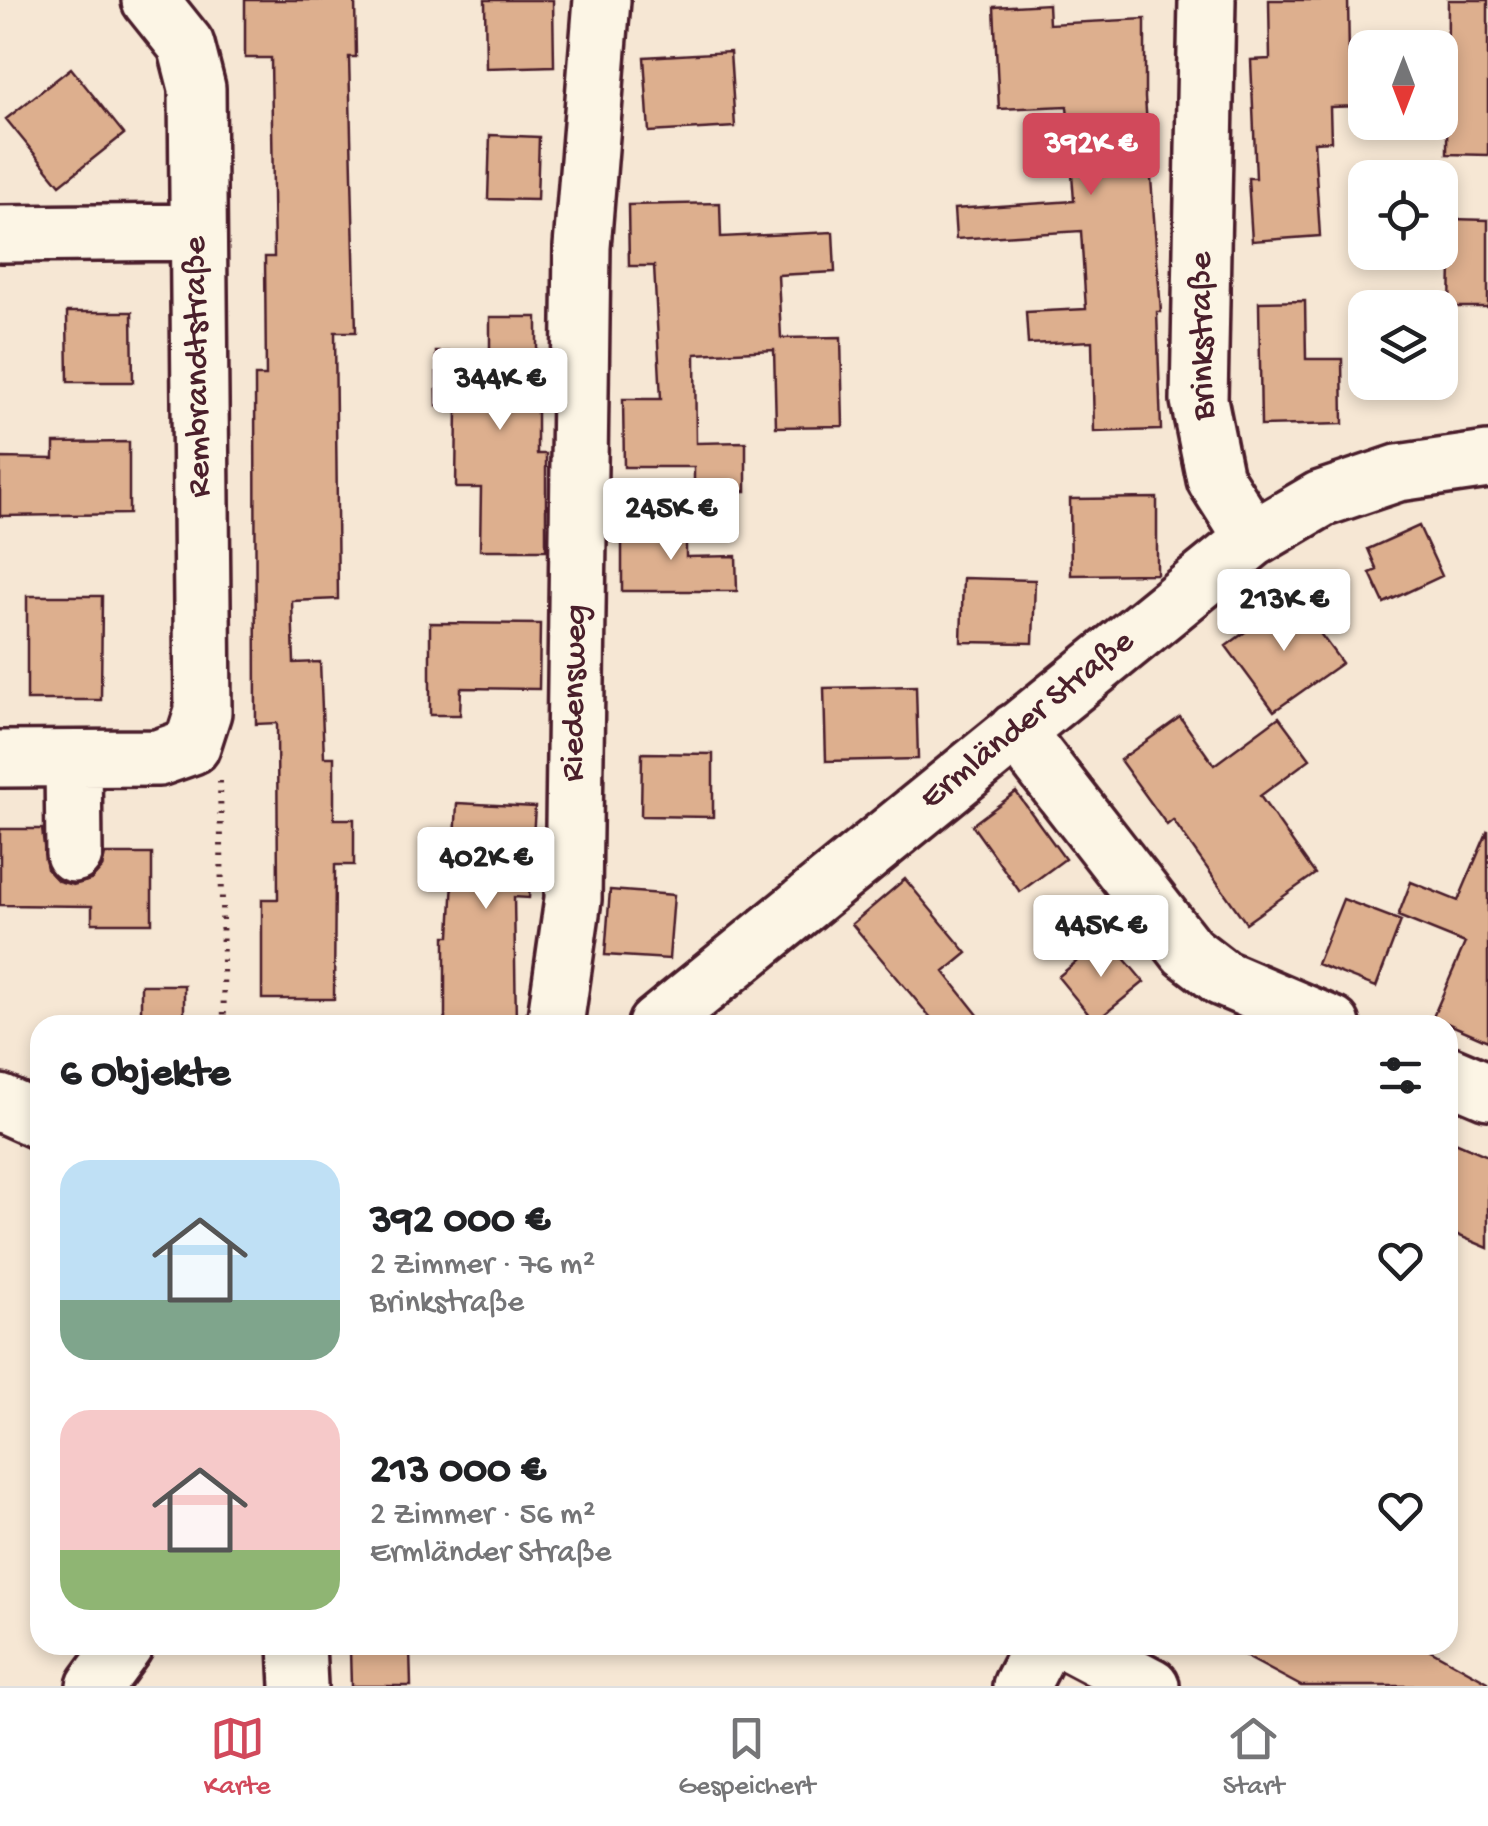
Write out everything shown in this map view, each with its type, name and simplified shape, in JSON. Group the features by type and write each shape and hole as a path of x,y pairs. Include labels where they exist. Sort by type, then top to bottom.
{"street":[{"name":"Rembrandtstraße","path":"150,0 186,45 197,88 203,712 192,746"},
{"name":"Riedensweg","path":"556,1015 573,899 582,246 602,0"},
{"name":"Brinkstraße","path":"1207,0 1199,400 1215,479 1253,540"},
{"path":"0,234 196,232"},
{"name":"Ermländer Straße","path":"668,1015 1253,540 1320,499 1398,473 1488,460"},
{"path":"1016,731 1187,951 1222,978 1309,1015"},
{"path":"0,760 158,758 192,746"},
{"path":"73,759 74,854"},
{"path":"1458,1078 1488,1092"},
{"path":"0,1102 30,1116"},
{"path":"95,1686 118,1655"},
{"path":"298,1655 299,1686"},
{"path":"1021,1686 1037,1655"},
{"path":"1092,1655 1151,1686"}],"path":[{"path":"192,746 220,778 224,1015"}],"building":[{"path":"245,0 355,0 356,57 349,57 356,332 335,332 338,599 292,601 294,663 320,662 324,757 334,757 334,819 354,819 354,865 335,865 334,999 262,999 262,899 278,899 277,723 256,724 255,376 266,376 265,257 274,257 271,58 245,58"},
{"path":"485,0 553,0 554,66 486,68"},
{"path":"1269,0 1348,0 1348,106 1330,107 1331,141 1314,142 1320,236 1252,241 1248,178 1256,178 1251,60 1270,59"},
{"path":"1448,0 1488,0 1488,155 1447,154 1447,140 1458,140 1458,30 1448,30"},
{"path":"1048,4 1049,24 1145,19 1145,98 1161,312 1157,312 1161,430 1094,432 1092,341 1028,344 1026,312 1086,309 1081,231 956,239 954,209 1074,201 1067,106 999,109 994,7"},
{"path":"730,52 735,127 649,132 644,57"},
{"path":"71,68 124,134 60,185 6,119"},
{"path":"490,135 539,137 537,200 488,199"},
{"path":"720,203 721,237 833,232 835,272 778,275 781,338 841,337 843,426 776,427 774,350 695,354 696,443 746,442 746,491 694,492 694,467 624,467 623,399 661,399 654,266 629,266 628,205"},
{"path":"1458,219 1488,220 1488,307 1458,307 1458,290 1450,290 1451,270 1458,270"},
{"path":"1305,301 1306,359 1342,359 1343,424 1261,426 1259,302"},
{"path":"67,312 132,312 133,382 68,382"},
{"path":"490,317 537,317 537,454 546,454 546,550 480,550 481,488 456,488 457,406 437,406 436,352 490,352"},
{"path":"129,442 129,514 0,516 0,458 54,459 54,443"},
{"path":"1157,498 1157,574 1071,575 1070,499"},
{"path":"622,526 686,526 686,557 736,556 737,591 622,591"},
{"path":"1419,526 1442,576 1384,603 1370,573 1377,570 1368,549"},
{"path":"963,578 1035,580 1033,643 961,642"},
{"path":"27,596 102,596 101,700 27,700"},
{"path":"1293,597 1342,663 1274,711 1226,646"},
{"path":"430,623 540,624 539,689 461,688 460,715 430,715"},
{"path":"916,686 918,759 826,761 824,688"},
{"path":"1180,717 1214,765 1279,717 1310,759 1260,796 1315,874 1246,923 1173,820 1167,825 1120,760"},
{"path":"642,753 713,754 713,817 641,816"},
{"path":"1016,792 1065,859 1020,892 972,825"},
{"path":"457,803 535,807 529,898 514,897 516,1015 445,1015 445,936 450,936"},
{"path":"0,829 42,829 47,869 58,881 73,885 91,880 102,868 105,854 152,854 152,923 92,923 92,906 0,905"},
{"path":"1488,830 1488,1041 1458,1028 1458,1015 1434,1015 1465,943 1398,916 1411,882 1458,901"},
{"path":"905,879 967,953 944,972 978,1015 929,1015 852,924"},
{"path":"610,890 674,895 669,959 605,955"},
{"path":"1343,899 1401,921 1376,987 1317,964"},
{"path":"1106,937 1144,982 1104,1015 1089,1015 1058,977"},
{"path":"141,985 184,985 184,1015 141,1015"},
{"path":"1458,1143 1488,1156 1488,1248 1458,1235"},
{"path":"350,1655 410,1655 411,1686 351,1686"},
{"path":"1243,1655 1439,1655 1488,1682 1488,1686 1301,1686"}]}
